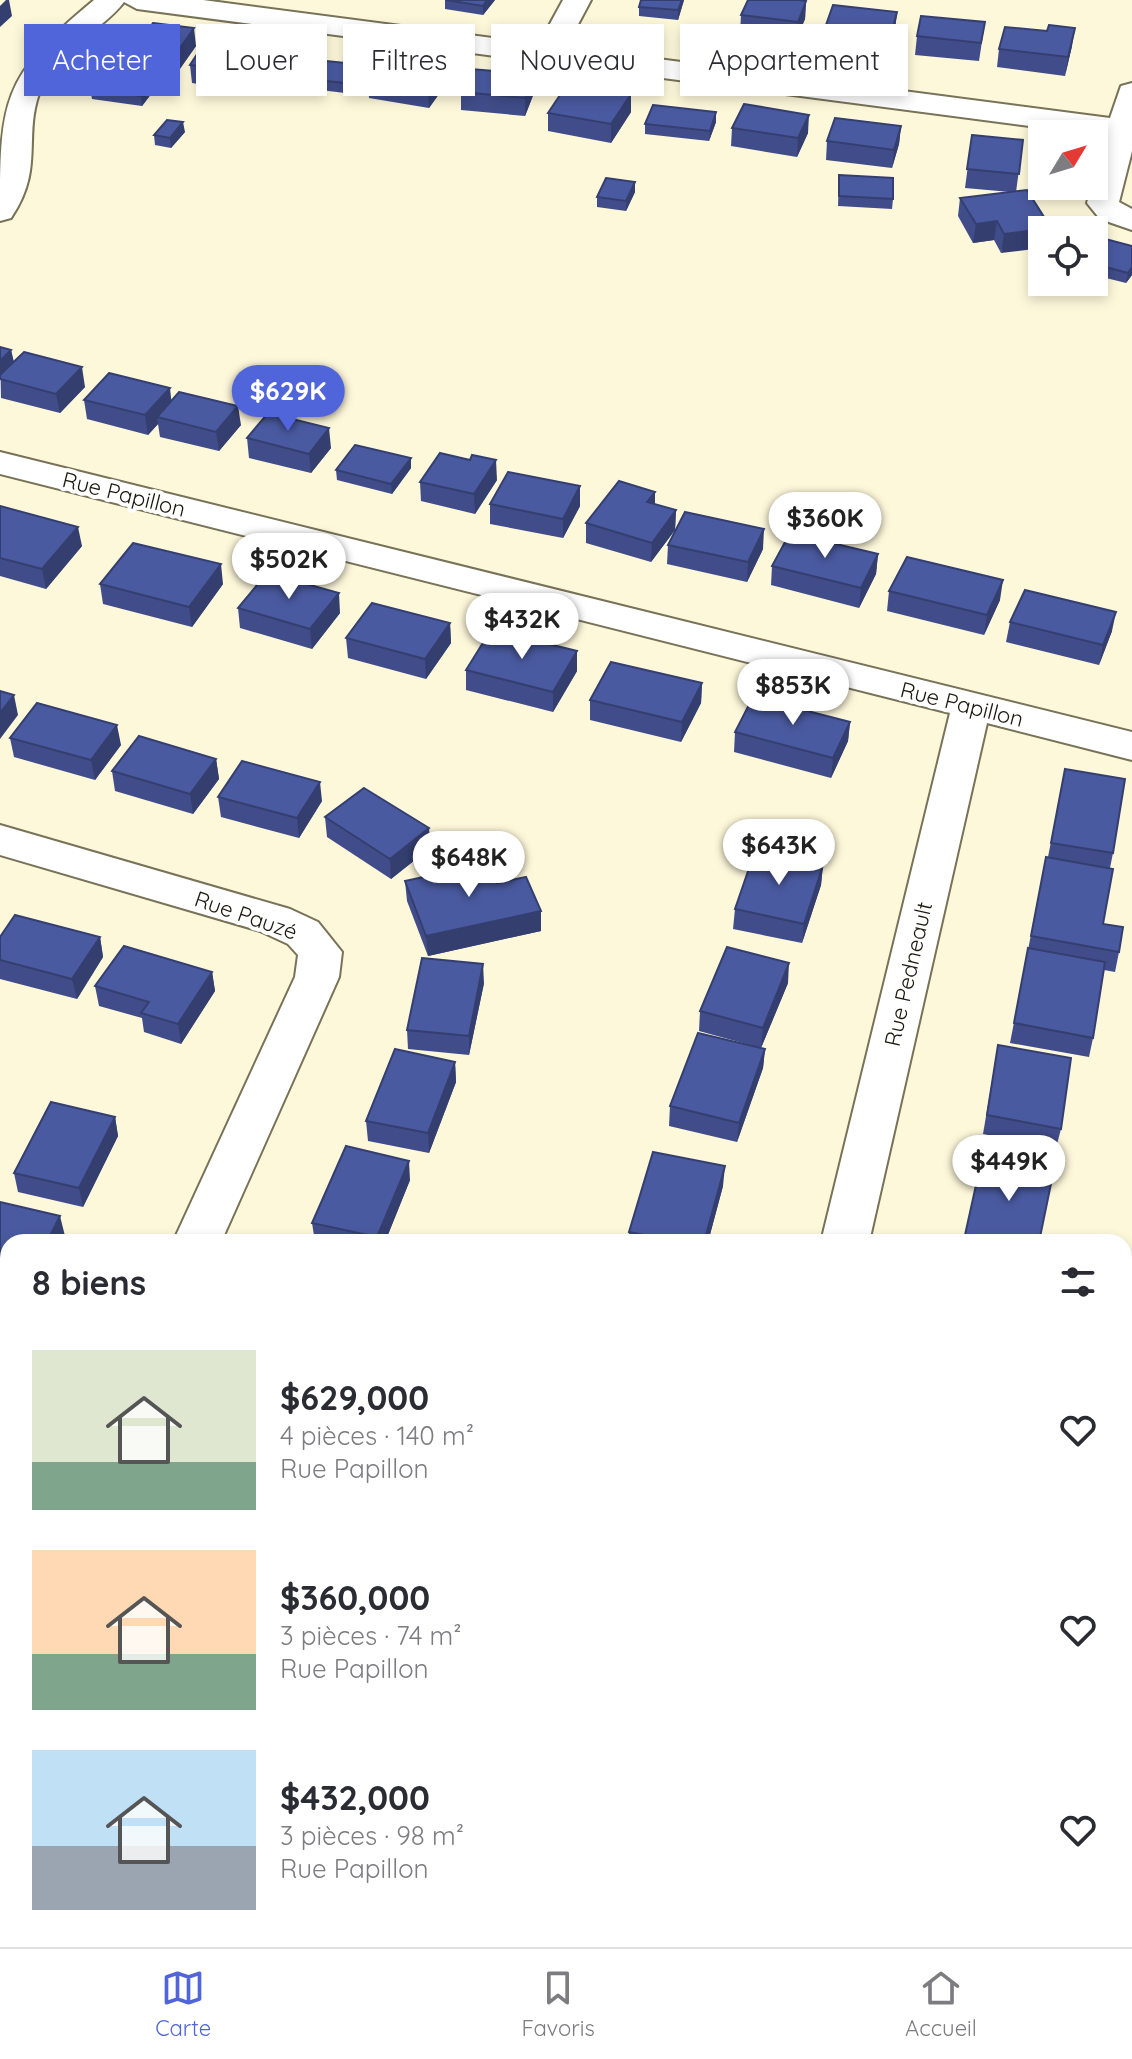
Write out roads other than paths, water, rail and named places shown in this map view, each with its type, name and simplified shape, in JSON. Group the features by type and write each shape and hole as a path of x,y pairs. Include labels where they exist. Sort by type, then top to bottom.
{"street":[{"path":"0,211 15,183 21,101 27,85 36,69 54,50 112,0"},
{"path":"137,0 491,47"},
{"path":"564,24 577,0"},
{"path":"664,70 1128,129"},
{"path":"1132,92 1128,129 1103,203 1111,212 1132,220"},
{"name":"Rue Papillon","path":"0,463 1132,746"},
{"name":"Rue Pedneault","path":"847,1234 971,707"},
{"name":"Rue Pauzé","path":"0,840 275,920 303,933 320,952 317,977 201,1234"}]}
